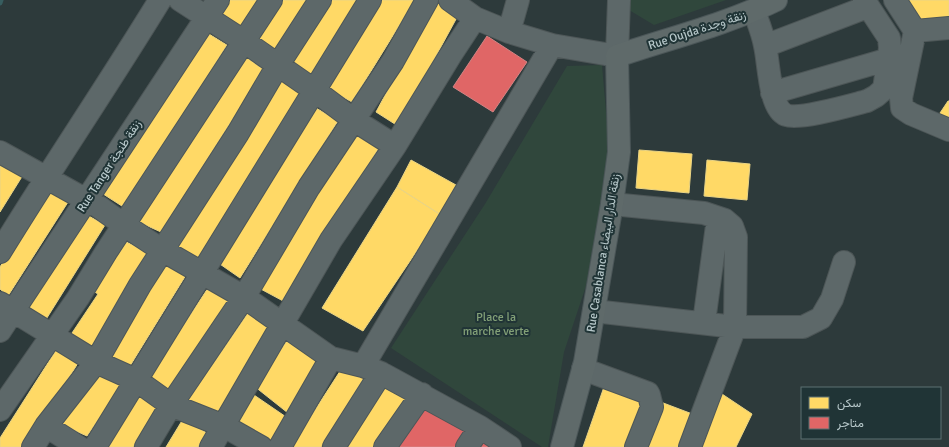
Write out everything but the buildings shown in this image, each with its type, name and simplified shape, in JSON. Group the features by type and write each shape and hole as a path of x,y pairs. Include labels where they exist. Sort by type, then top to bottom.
{"main road":[{"name":"Rue Oujda زنقة وجدة","path":"617,56 727,21 754,11 776,0"},
{"name":"Rue Casablanca زنقة الدار البيضاء","path":"562,447 583,369 612,204 619,152 617,56"}],"street":[{"path":"0,252 160,0"},
{"path":"180,0 212,8 245,42 354,120 395,146"},
{"path":"0,410 78,298 271,0"},
{"path":"33,447 46,426 96,362 162,250 238,133 278,65 320,0"},
{"path":"95,447 370,0"},
{"path":"146,447 171,405 244,298 309,188 392,61 427,0"},
{"path":"450,0 475,18 509,32 552,45 617,56 619,0"},
{"path":"509,32 518,0"},
{"path":"895,0 915,30 901,98 902,108 911,114 949,130"},
{"path":"754,11 765,46 772,93 778,108 785,114 801,116 867,101 884,89 890,48 888,38 866,3 765,46"},
{"name":"Rue Tanger زنقة طنجة","path":"0,331 6,308 87,200 212,8"},
{"path":"211,447 331,240 395,146 475,18"},
{"path":"915,30 949,28"},
{"path":"334,447 372,369 552,45"},
{"path":"772,93 889,60"},
{"path":"0,152 99,207 162,250 203,272 244,298 331,358 372,369 422,394 480,427 510,447"},
{"path":"612,204 704,213 726,220 732,226 736,237 735,327 690,447"},
{"path":"704,322 718,218"},
{"path":"594,311 704,322 735,327 804,327 821,318 832,299 844,262"},
{"path":"6,308 96,362 136,380 171,405 224,426 261,447"},
{"path":"280,447 331,358"},
{"path":"583,369 648,393 652,408 636,447"},
{"path":"384,447 422,394"},
{"path":"46,426 79,447"},
{"path":"467,447 480,427"}],"green space":[{"path":"629,0 726,0 654,25 629,10"},
{"name":"Place la marche verte","path":"602,65 610,158 586,286 564,352 548,447 542,447 391,348 485,204 567,66"}]}
